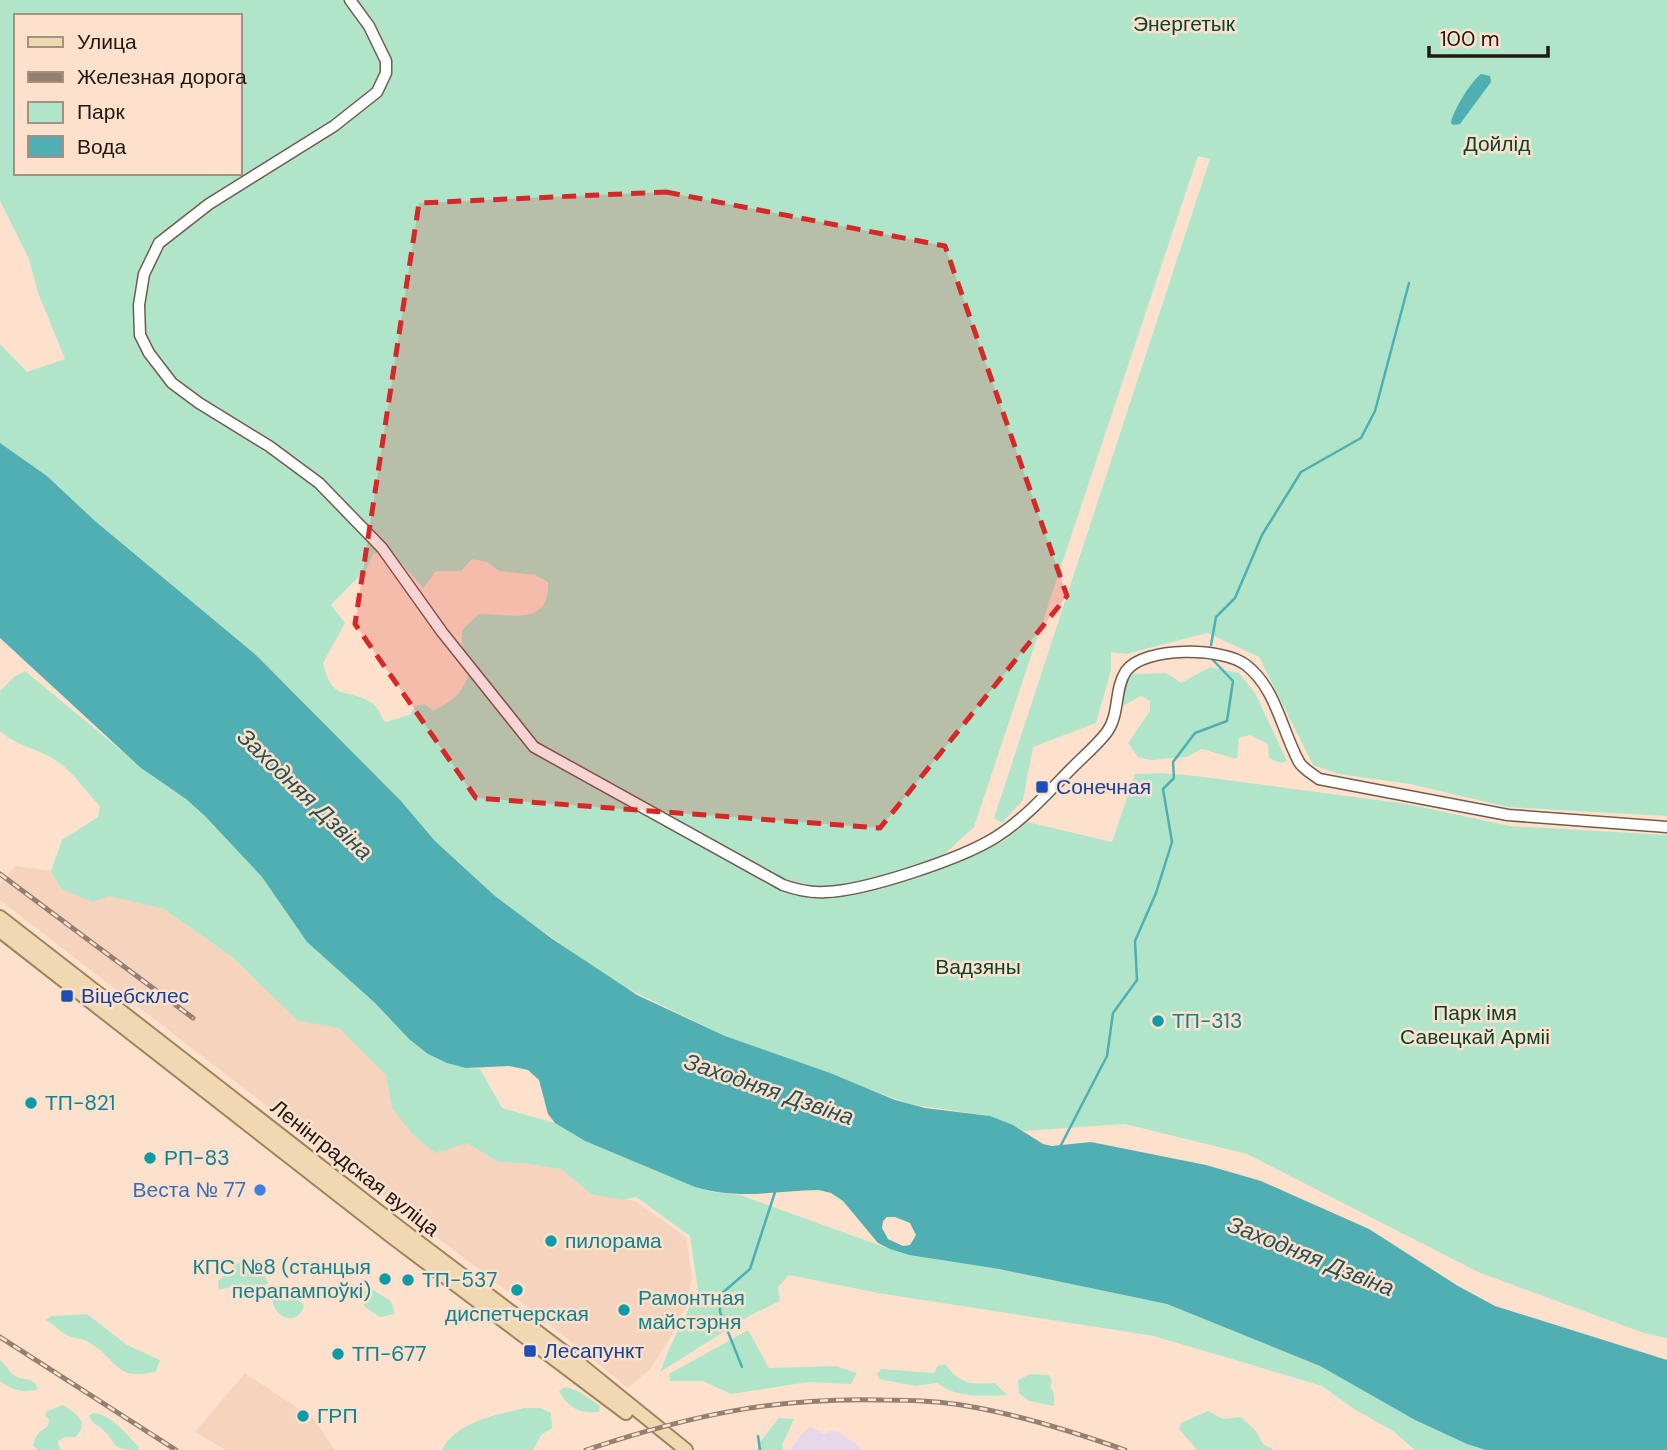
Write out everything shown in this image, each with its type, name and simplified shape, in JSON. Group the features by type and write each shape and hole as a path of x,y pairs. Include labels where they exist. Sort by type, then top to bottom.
{"main road":[{"name":"Ленінградская вуліца","path":"0,917 400,1228 576,1360 686,1450"},
{"name":"Ленінградская вуліца","path":"0,931 392,1237 673,1450"}],"street":[{"path":"350,0 369,26 386,61 386,73 377,92 334,126 209,204 159,243 145,274 139,305 140,335 149,353 172,383 269,446 319,483 383,548 442,632 534,747 783,886 802,891 828,892 892,879 995,838 1028,810 1108,731 1117,712 1126,671 1144,658 1180,652 1208,652 1245,664 1261,681 1282,720 1300,765 1319,779 1508,815 1667,827"}],"highlighted area":[{"path":"666,192 945,246 1067,596 880,828 476,798 355,624 419,203"}],"shaded area":[{"path":"15,866 51,871 61,889 109,895 164,909 232,957 298,1021 339,1028 386,1075 392,1108 467,1143 498,1162 561,1169 591,1194 635,1201 686,1237 692,1277 686,1305 670,1338 650,1369 628,1388 538,1315 0,900 0,884"},
{"path":"245,1373 314,1419 335,1450 226,1450 195,1432"},
{"path":"810,1427 824,1434 830,1431 839,1432 861,1450 790,1450"}],"green space":[{"path":"0,0 1667,0 1667,816 1508,807 1410,784 1339,774 1313,765 1259,657 1207,633 1126,654 1111,652 1111,670 1096,723 1033,747 1023,800 1002,823 994,818 1210,159 1198,156 974,827 925,872 1002,842 1028,822 1112,842 1135,774 1196,776 1407,804 1510,826 1667,835 1667,1338 1644,1333 1478,1272 1247,1154 1125,1124 1024,1131 990,1116 909,1104 725,1036 620,985 495,896 435,841 401,801 256,655 95,521 47,476 0,443 0,344 27,372 65,359 38,293 29,259 0,201","holes":["389,549 423,588 436,571 461,571 472,559 487,562 499,571 535,575 548,582 547,596 535,612 515,616 479,614 462,630 462,649 471,663 463,687 454,698 433,711 425,704 415,706 410,715 385,722 372,703 336,689 327,676 323,663 345,623 331,605 367,568 373,554"]},
{"path":"1210,667 1239,673 1255,693 1287,761 1281,763 1269,758 1268,744 1250,735 1239,738 1237,759 1202,749 1187,757 1150,760 1138,757 1128,743 1150,711 1150,701 1141,696 1123,706 1120,697 1131,674 1166,673 1181,683"},
{"path":"25,671 152,776 206,816 262,877 307,942 375,1003 409,1039 466,1068 480,1069 502,1108 555,1123 585,1141 695,1187 740,1195 909,1255 999,1269 1167,1304 1320,1366 1415,1420 1486,1450 1415,1450 1393,1431 1354,1409 1322,1386 1154,1336 878,1293 789,1275 778,1287 780,1301 749,1316 660,1372 698,1290 690,1236 636,1197 622,1200 591,1194 561,1169 498,1162 467,1143 436,1153 414,1136 392,1108 386,1075 339,1028 298,1021 232,957 164,909 109,896 93,902 61,889 51,871 62,840 98,817 100,806 58,762 0,731 0,691 15,676"},
{"path":"244,1262 259,1270 268,1283 259,1292 242,1284 219,1290 218,1281 236,1264"},
{"path":"279,1287 304,1305 296,1317 284,1317 274,1307 273,1291"},
{"path":"362,1290 373,1290 391,1301 395,1314 380,1317 365,1307 359,1295"},
{"path":"87,1314 127,1345 160,1360 156,1371 143,1374 125,1372 90,1343 69,1336 46,1320 51,1316"},
{"path":"748,1330 769,1368 836,1366 857,1373 851,1384 809,1382 731,1394 703,1381 670,1381 669,1374"},
{"path":"0,1360 12,1374 30,1380 38,1389 18,1390 0,1381"},
{"path":"945,1364 961,1380 995,1383 1007,1395 961,1394 937,1383 915,1386 879,1379 877,1374 881,1369 934,1373 938,1366"},
{"path":"1030,1374 1049,1375 1054,1406 1029,1401 1019,1393 1018,1380"},
{"path":"565,1387 578,1391 600,1406 599,1412 580,1411 571,1406 559,1391"},
{"path":"63,1405 82,1422 81,1430 76,1437 65,1437 58,1441 60,1450 38,1450 33,1446 38,1434 48,1426 49,1419 45,1416 47,1411"},
{"path":"524,1408 541,1408 551,1413 552,1428 541,1435 533,1450 442,1450 457,1432 467,1426"},
{"path":"1208,1411 1223,1419 1241,1417 1256,1431 1263,1444 1274,1450 1197,1450 1179,1429 1181,1423"},
{"path":"93,1413 106,1417 118,1426 139,1447 138,1450 122,1449 115,1445 91,1420 89,1416"},
{"path":"779,1418 794,1419 782,1445 783,1450 757,1450 759,1443"}],"water":[{"path":"1481,74 1490,76 1491,82 1460,124 1453,125 1452,118 1459,104"},
{"name":"Заходняя Дзвіна","path":"0,443 47,476 95,521 256,655 401,801 435,841 495,896 551,938 637,995 725,1036 830,1073 895,1100 925,1108 990,1116 1013,1125 1043,1144 1052,1146 1091,1142 1206,1165 1261,1181 1369,1229 1458,1286 1495,1306 1667,1360 1667,1450 1486,1450 1415,1420 1320,1366 1167,1304 999,1269 909,1255 878,1243 843,1201 831,1193 819,1190 757,1194 711,1191 695,1187 585,1141 555,1123 548,1114 539,1080 528,1070 509,1066 466,1068 428,1054 409,1039 375,1003 307,942 262,877 205,816 186,799 141,768 0,638","holes":["887,1217 910,1223 916,1235 910,1245 903,1246 888,1239 882,1228"]}],"waterway":[{"path":"1211,645 1216,617 1235,598 1262,535 1301,472 1361,438 1375,411 1409,283"},
{"path":"1060,1147 1107,1056 1113,1013 1137,980 1135,941 1156,893 1172,842 1163,789 1174,778 1173,762 1195,733 1227,721 1233,681 1211,658"},
{"path":"742,1367 720,1312 720,1295 750,1269 775,1192"},
{"path":"758,1436 760,1450"}],"railway":[{"path":"0,874 193,1018"},
{"path":"0,1337 176,1450"},
{"path":"586,1450 696,1418 768,1406 842,1400 914,1401 967,1406 1047,1425 1125,1450"}],"place":[{"name":"Сонечная","path":"1042,787"},
{"name":"Віцебсклес","path":"67,996"},
{"name":"ТП-313","path":"1158,1021"},
{"name":"ТП-821","path":"31,1103"},
{"name":"РП-83","path":"150,1158"},
{"name":"Веста № 77","path":"260,1190"},
{"name":"пилорама","path":"551,1241"},
{"name":"КПС №8 (станцыя перапампоўкі)","path":"385,1279"},
{"name":"ТП-537","path":"408,1280"},
{"name":"диспетчерская","path":"517,1290"},
{"name":"Рамонтная майстэрня","path":"624,1310"},
{"name":"Лесапункт","path":"530,1351"},
{"name":"ТП-677","path":"338,1354"},
{"name":"ГРП","path":"303,1416"}],"park label":[{"name":"Энергетык","path":"1184,24"},
{"name":"Дойлід","path":"1497,144"},
{"name":"Вадзяны","path":"978,967"},
{"name":"Парк імя Савецкай Арміі","path":"1475,1025"}]}
